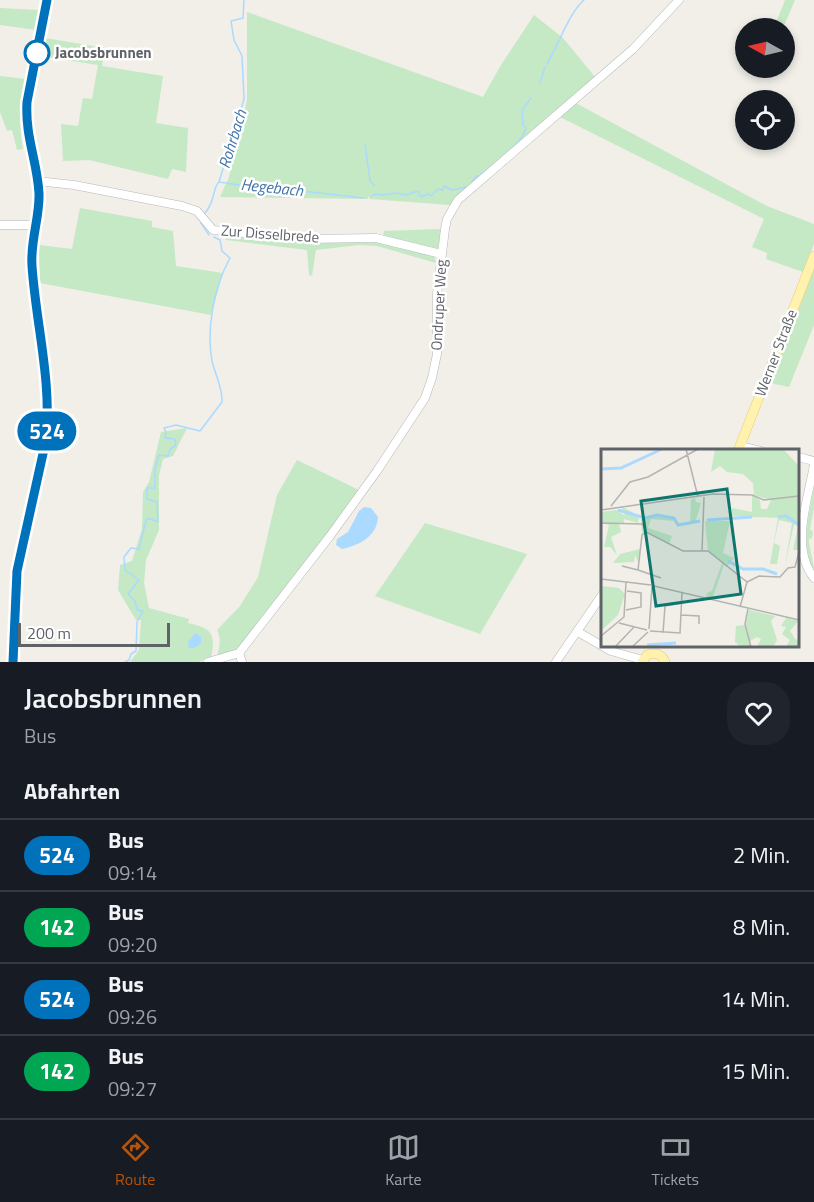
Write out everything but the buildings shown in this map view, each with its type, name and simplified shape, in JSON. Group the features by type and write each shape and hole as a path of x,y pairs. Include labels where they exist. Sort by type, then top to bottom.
{"main road":[{"name":"Werner Straße","path":"739,448 814,256"},
{"path":"642,661 651,653 659,650 665,662"}],"street":[{"path":"13,662 17,571 45,448 48,424 47,386 31,252 39,202 29,143 27,112 47,0"},
{"name":"Ondruper Weg","path":"238,653 330,536 377,471 424,398 438,354 437,294 447,219 458,200 633,49 679,0"},
{"name":"Zur Disselbrede","path":"37,181 74,185 182,206 197,211 213,230 304,239 376,238 441,254"},
{"path":"0,225 35,225"},
{"path":"799,458 814,463 801,543 804,561 814,578"},
{"path":"556,662 601,598"},
{"path":"578,632 601,645"},
{"path":"604,647 642,661"},
{"path":"208,662 238,653 243,662"}],"green space":[{"path":"785,0 795,0 787,18 778,18"},
{"path":"0,8 41,11 37,30 0,25"},
{"path":"247,12 483,97 534,15 563,38 596,78 572,101 767,206 814,224 814,244 803,272 766,259 767,253 752,247 764,219 554,114 450,205 370,199 368,196 368,199 220,197 229,177 247,100"},
{"path":"45,38 105,48 102,66 163,76 156,123 188,128 186,172 172,169 168,179 89,160 63,161 61,124 78,126 83,98 92,99 98,65 42,56"},
{"path":"0,76 26,79 20,114 23,149 17,150 12,130 7,131 0,112"},
{"path":"80,208 152,221 152,227 173,231 176,266 223,273 211,315 40,283 39,245 72,249"},
{"path":"441,229 438,248 434,251 383,237 384,231"},
{"path":"223,233 361,238 434,255 436,263 377,246 359,245 316,250 312,276 309,275 307,250 226,240"},
{"path":"814,269 814,325 789,387 770,383"},
{"path":"187,428 173,456 163,459 159,475 159,530 146,560 144,583 149,608 189,619 188,623 202,627 210,633 213,643 211,658 198,662 130,662 139,650 141,620 136,620 118,590 120,565 132,561 142,529 143,492 149,482 161,432"},
{"path":"297,460 361,491 237,651 217,657 220,640 217,630 240,606 258,577 277,495"},
{"path":"814,488 814,508 810,529 813,532 812,538 809,539 814,571 807,550 807,540"},
{"path":"425,523 527,554 480,634 375,596"}],"water":[{"path":"364,507 371,508 378,517 377,524 366,539 342,549 336,545 337,539 348,532 359,511"},
{"path":"195,633 201,636 201,643 189,648 188,642"}],"waterway":[{"name":"Rohrbach","path":"219,182 244,99 242,56 234,40 231,21 243,18 244,0"},
{"name":"Hegebach","path":"547,64 569,21 584,0"},
{"path":"540,83 545,67"},
{"path":"471,184 476,176 499,160 524,134 526,128 523,125 522,110 531,98"},
{"path":"365,144 370,181 374,185"},
{"name":"Hegebach","path":"205,213 219,182 264,189 275,188 364,198"},
{"path":"372,196 397,193 406,195 418,191 421,197 428,194 431,196 438,189 443,190 444,186 452,190 468,187"},
{"path":"201,223 209,235"},
{"name":"Hegebach","path":"125,662 136,651 137,622 143,611 137,610 135,601 128,594 139,580 125,570 124,557 131,548 139,549 146,520 148,518 158,522 157,502 147,499 147,488 155,488 155,469 159,455 168,456 170,449 175,446 174,439 165,438 164,428 176,425 200,431 222,402 212,361 210,335 216,295 230,258 222,251 220,240 214,237"}],"bus line":[{"name":"524","path":"13,662 17,571 46,440 49,408 31,252 39,202 26,115 47,0"}],"place":[{"name":"Jacobsbrunnen","path":"37,53"}]}
